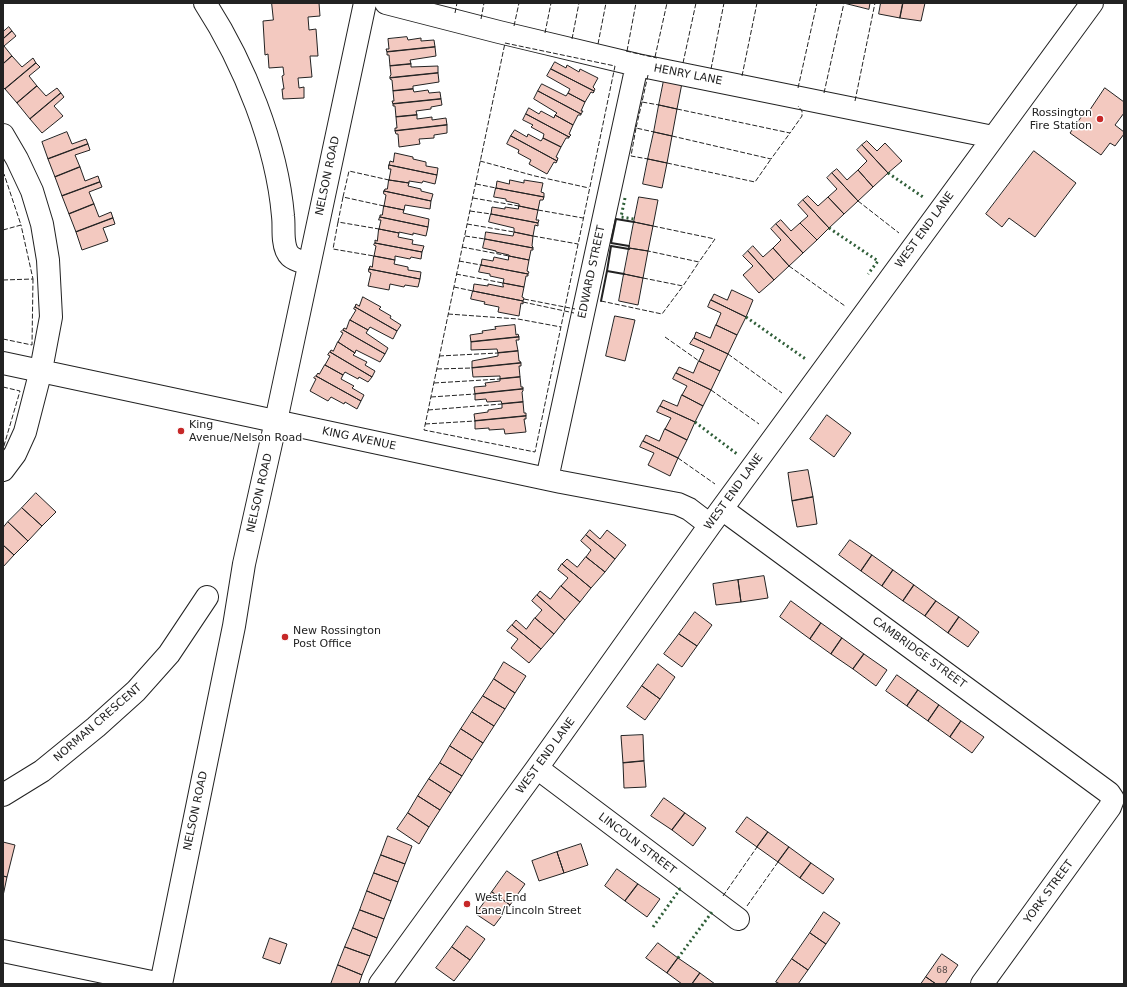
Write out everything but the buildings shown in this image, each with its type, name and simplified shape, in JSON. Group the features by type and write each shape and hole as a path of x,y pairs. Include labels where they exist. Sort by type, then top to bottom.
{"street":[{"path":"205,3 215,18 240,66 261,119 276,171 283,215 286,252 292,259 310,264"},
{"name":"NELSON ROAD","path":"161,984 234,626 244,564 310,264 365,3"},
{"name":"HENRY LANE","path":"386,3 637,65 993,137"},
{"name":"WEST END LANE","path":"380,984 537,768 716,517 1092,3"},
{"name":"EDWARD STREET","path":"547,479 637,65"},
{"path":"3,135 17,159 32,191 42,224 48,260 51,317 41,370 25,432 15,454 3,470"},
{"name":"KING AVENUE","path":"3,363 547,479 678,504 716,517"},
{"name":"CAMBRIDGE STREET","path":"716,517 1102,788 1109,793 1113,799"},
{"name":"NORMAN CRESCENT","path":"3,795 42,771 96,727 136,691 169,654 207,597"},
{"name":"LINCOLN STREET","path":"537,768 738,919"},
{"name":"YORK STREET","path":"982,984 1110,807 1113,799"},
{"path":"3,951 161,984"}],"hedge":[{"path":"888,173 923,197"},
{"path":"625,198 621,217 634,219"},
{"path":"829,228 878,261 868,274"},
{"path":"746,317 807,360"},
{"path":"695,422 737,454"},
{"path":"653,927 680,889 682,890"},
{"path":"678,958 712,912 711,911"}],"fence":[{"path":"455,13 457,3"},
{"path":"481,19 484,3"},
{"path":"514,26 519,3"},
{"path":"545,33 551,3"},
{"path":"572,39 579,3"},
{"path":"598,44 606,3"},
{"path":"627,51 636,3"},
{"path":"655,57 667,3"},
{"path":"683,63 696,3"},
{"path":"711,69 724,3"},
{"path":"742,76 757,3"},
{"path":"798,88 817,3"},
{"path":"824,93 844,3"},
{"path":"855,101 875,3"},
{"path":"505,43 615,66 535,452 424,430 505,43"},
{"path":"626,51 657,58"},
{"path":"648,75 642,102 659,105"},
{"path":"642,102 636,128 654,132"},
{"path":"677,109 790,133 802,116 802,111 798,106"},
{"path":"636,128 631,156 648,159"},
{"path":"672,136 771,159 790,133"},
{"path":"667,163 755,182 771,159"},
{"path":"480,161 535,176 589,188"},
{"path":"384,206 343,197 349,171 389,180"},
{"path":"3,230 21,225 4,174"},
{"path":"476,184 496,188"},
{"path":"343,197 338,222 379,229"},
{"path":"473,198 519,206"},
{"path":"858,201 899,233"},
{"path":"538,210 583,218"},
{"path":"470,211 491,214"},
{"path":"338,222 333,249 374,256"},
{"path":"467,224 514,232"},
{"path":"3,280 33,279 21,225"},
{"path":"653,226 715,239 699,262"},
{"path":"465,236 485,239"},
{"path":"533,236 578,244"},
{"path":"462,247 509,256"},
{"path":"643,278 683,286 699,262 648,251"},
{"path":"459,261 481,265"},
{"path":"789,266 845,306"},
{"path":"456,274 503,283"},
{"path":"3,339 32,345 33,279"},
{"path":"601,301 662,314 683,286"},
{"path":"454,287 473,291"},
{"path":"524,299 575,309"},
{"path":"523,302 574,313"},
{"path":"448,314 518,319 561,327"},
{"path":"665,337 699,361"},
{"path":"439,356 498,353"},
{"path":"728,354 782,393"},
{"path":"437,369 472,368"},
{"path":"434,383 500,379"},
{"path":"3,387 20,391 3,449"},
{"path":"711,390 759,424"},
{"path":"431,397 475,394"},
{"path":"428,410 502,404"},
{"path":"425,424 475,421"},
{"path":"678,458 715,484"},
{"path":"723,896 757,847"},
{"path":"747,906 778,862"}],"wall":[{"path":"629,246 611,243 616,219 634,222"},
{"path":"624,274 607,271 611,246 629,249"},
{"path":"601,301 607,271"}],"place":[{"name":"Rossington Fire Station","path":"1100,119"},
{"name":"King Avenue/Nelson Road","path":"181,431"},
{"name":"New Rossington Post Office","path":"285,637"},
{"name":"West End Lane/Lincoln Street","path":"467,904"}]}
